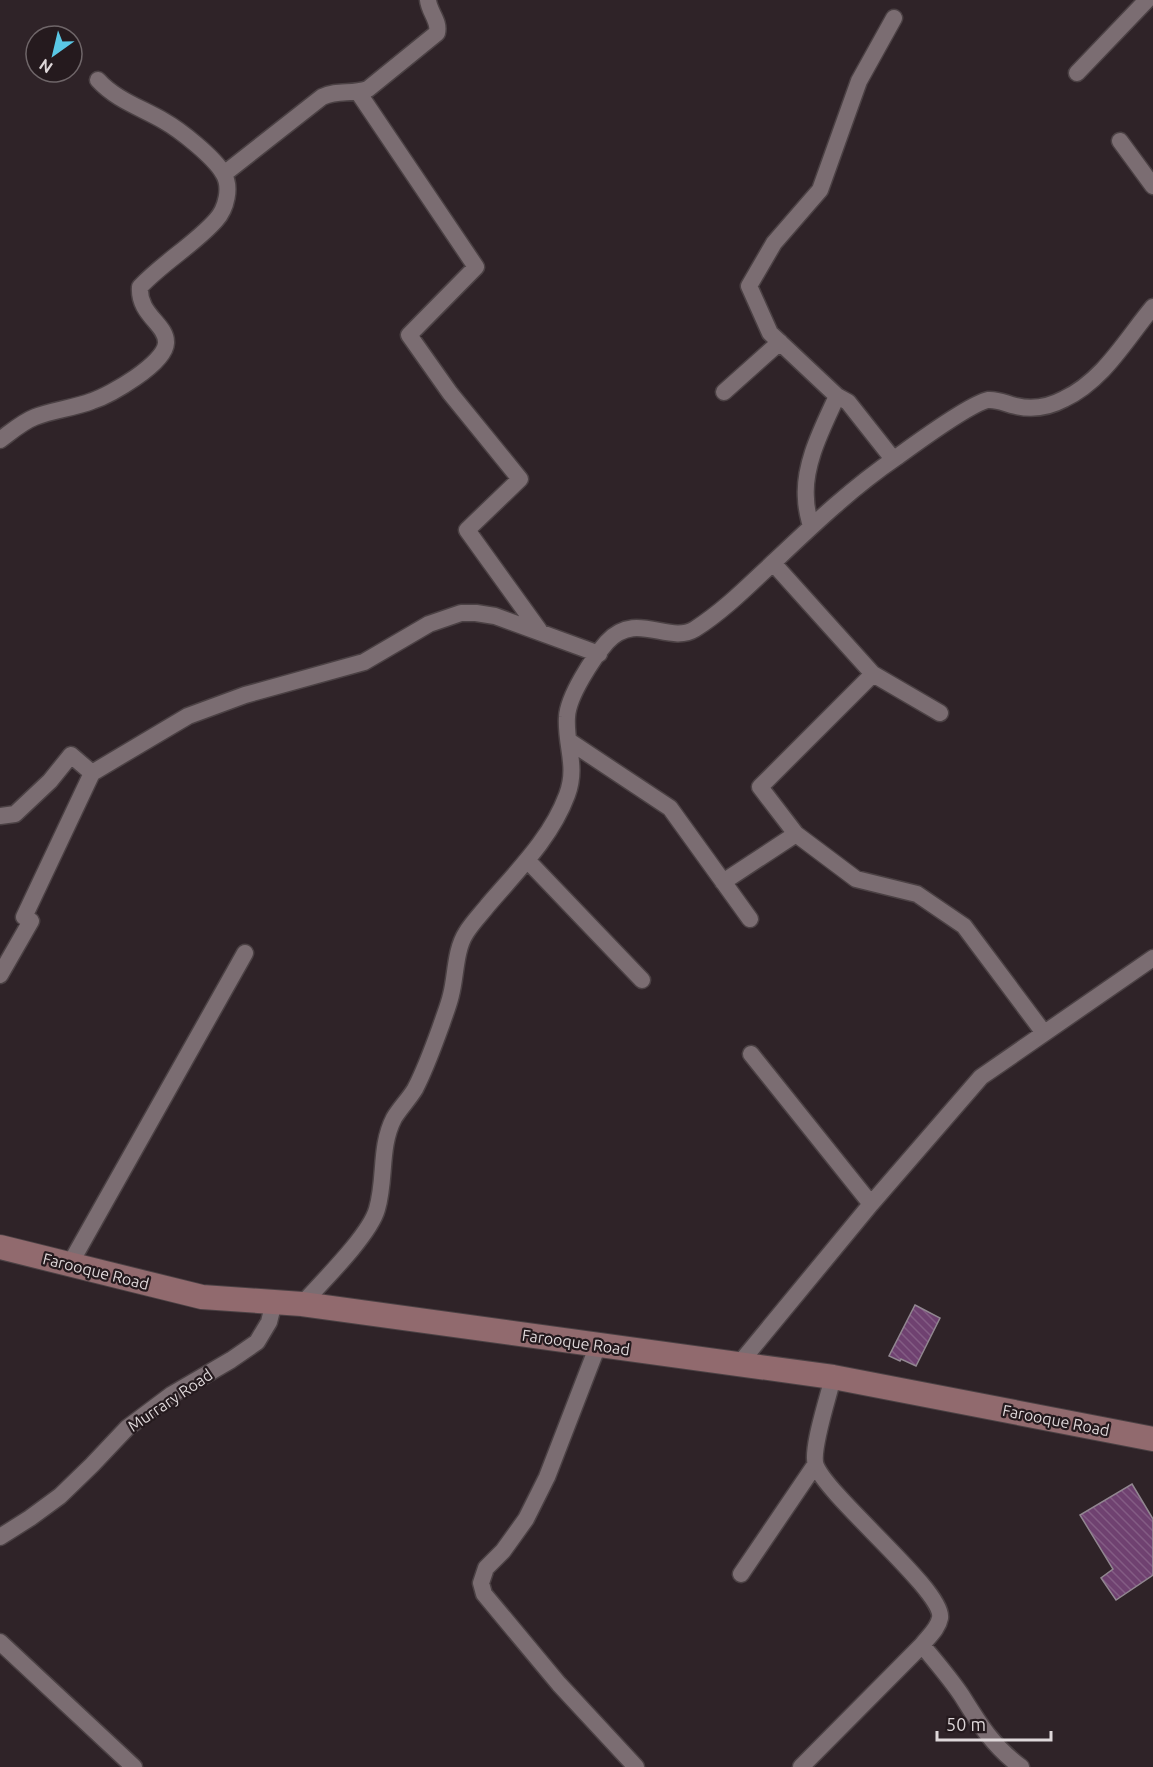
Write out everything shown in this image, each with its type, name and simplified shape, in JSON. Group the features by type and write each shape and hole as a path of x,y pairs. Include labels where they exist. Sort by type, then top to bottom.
{"main road":[{"name":"Farooque Road","path":"0,1247 202,1297 302,1304 833,1377 1153,1439"}],"street":[{"path":"224,174 322,98 333,92 358,92 368,89 437,33 438,24 428,5 428,0"},
{"path":"1077,73 1147,0"},
{"path":"893,459 848,402 837,396 770,333 749,286 774,243 820,190 859,81 894,18"},
{"path":"0,440 35,417 95,401 121,388 163,354 166,343 164,333 143,308 139,297 140,287 217,219 226,203 227,186 224,174 183,134 165,121 119,98 98,80"},
{"path":"358,92 476,267 409,336 450,393 520,479 467,530 539,630"},
{"path":"1120,141 1153,186"},
{"path":"302,1304 361,1237 374,1217 380,1195 385,1145 395,1117 415,1087 435,1041 451,997 465,934 528,861 544,839 566,797 572,778 573,762 567,720 568,709 599,654 615,635 633,628 653,628 678,633 690,632 711,618 843,498 893,459 943,426 986,400 1041,408 1067,398 1114,359 1153,307"},
{"path":"724,392 780,342"},
{"path":"811,527 806,499 807,478 813,452 837,396"},
{"path":"773,563 873,674 940,713"},
{"path":"0,975 92,773 188,716 245,695 364,662 429,624 461,613 495,616 539,630 599,654"},
{"path":"873,674 760,787 796,834 856,879 917,894 964,926 1044,1033"},
{"path":"569,741 670,808 750,919"},
{"path":"0,816 15,814 50,782 71,755 92,773"},
{"path":"723,882 796,834"},
{"path":"528,861 642,980"},
{"path":"70,1264 245,953"},
{"path":"739,1364 871,1204 981,1077 1153,958"},
{"path":"751,1054 871,1204"},
{"name":"Murrary Road","path":"0,1538 60,1496 127,1428 171,1395 257,1342 269,1322 274,1302"},
{"path":"597,1345 547,1477 526,1519 503,1551 486,1568 481,1583 484,1594 552,1675 636,1767"},
{"path":"741,1574 815,1465 817,1439 833,1377"},
{"path":"801,1767 922,1645 940,1619 940,1610 920,1582 829,1485 815,1465"},
{"path":"0,1642 134,1767"},
{"path":"922,1645 943,1671 988,1737 1001,1752 1021,1767"}],"building":[{"path":"915,1305 940,1318 916,1366 889,1356"},
{"path":"1132,1484 1153,1519 1153,1575 1116,1600 1101,1578 1113,1569 1080,1515"}]}
